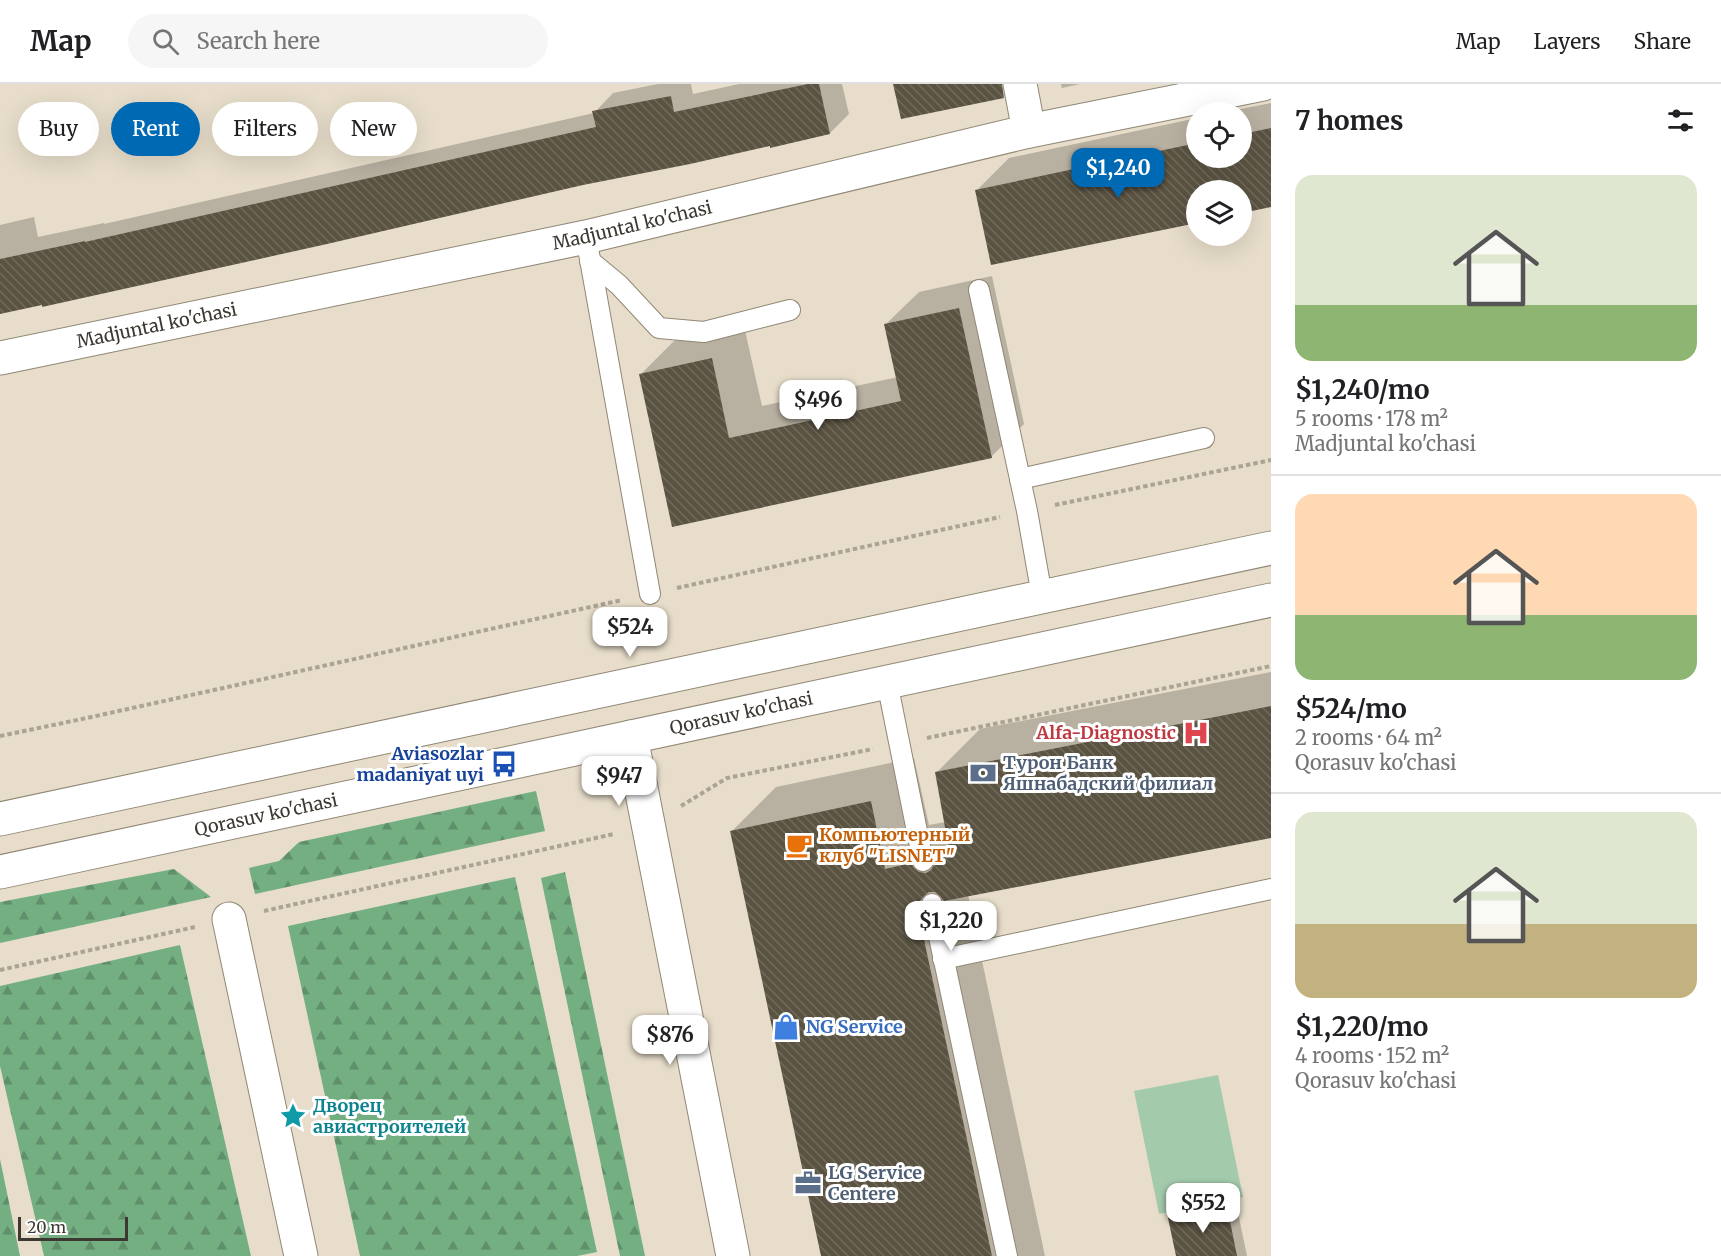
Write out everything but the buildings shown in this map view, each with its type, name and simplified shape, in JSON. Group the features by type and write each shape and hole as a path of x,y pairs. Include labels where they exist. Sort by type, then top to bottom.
{"main road":[{"path":"1020,84 1029,130"},
{"name":"Madjuntal ko'chasi","path":"0,358 588,249 1029,130 1263,84"},
{"path":"0,819 1271,548"},
{"name":"Qorasuv ko'chasi","path":"0,872 1271,600"},
{"path":"631,737 733,1256"},
{"path":"229,919 301,1256"}],"lane":[{"path":"588,249 659,328 704,332 790,310"},
{"path":"588,249 650,594"},
{"path":"979,290 1020,478 1042,596"},
{"path":"1020,478 1204,438"},
{"path":"887,682 923,861"},
{"path":"943,959 1271,888"},
{"path":"932,904 1007,1256"}],"green space":[{"path":"536,791 545,831 255,894 249,868 279,861 299,842"},
{"path":"174,869 211,897 0,943 0,902"},
{"path":"565,872 645,1256 620,1256 541,878"},
{"path":"515,877 597,1252 577,1256 360,1256 288,926"},
{"path":"180,945 251,1256 44,1256 0,1066 0,986"},
{"path":"1218,1075 1243,1197 1159,1214 1134,1091"},
{"path":"0,1159 20,1256 0,1256"}],"place":[{"name":"Alfa-Diagnostic","path":"1196,733"},
{"name":"Aviasozlar madaniyat uyi","path":"504,764"},
{"name":"Турон Банк Яшнабадский филиал","path":"983,773"},
{"name":"Компьютерный клуб \"LISNET\"","path":"799,845"},
{"name":"NG Service","path":"786,1027"},
{"name":"Дворец авиастроителей","path":"293,1116"},
{"name":"LG Service Centere","path":"808,1183"}]}
